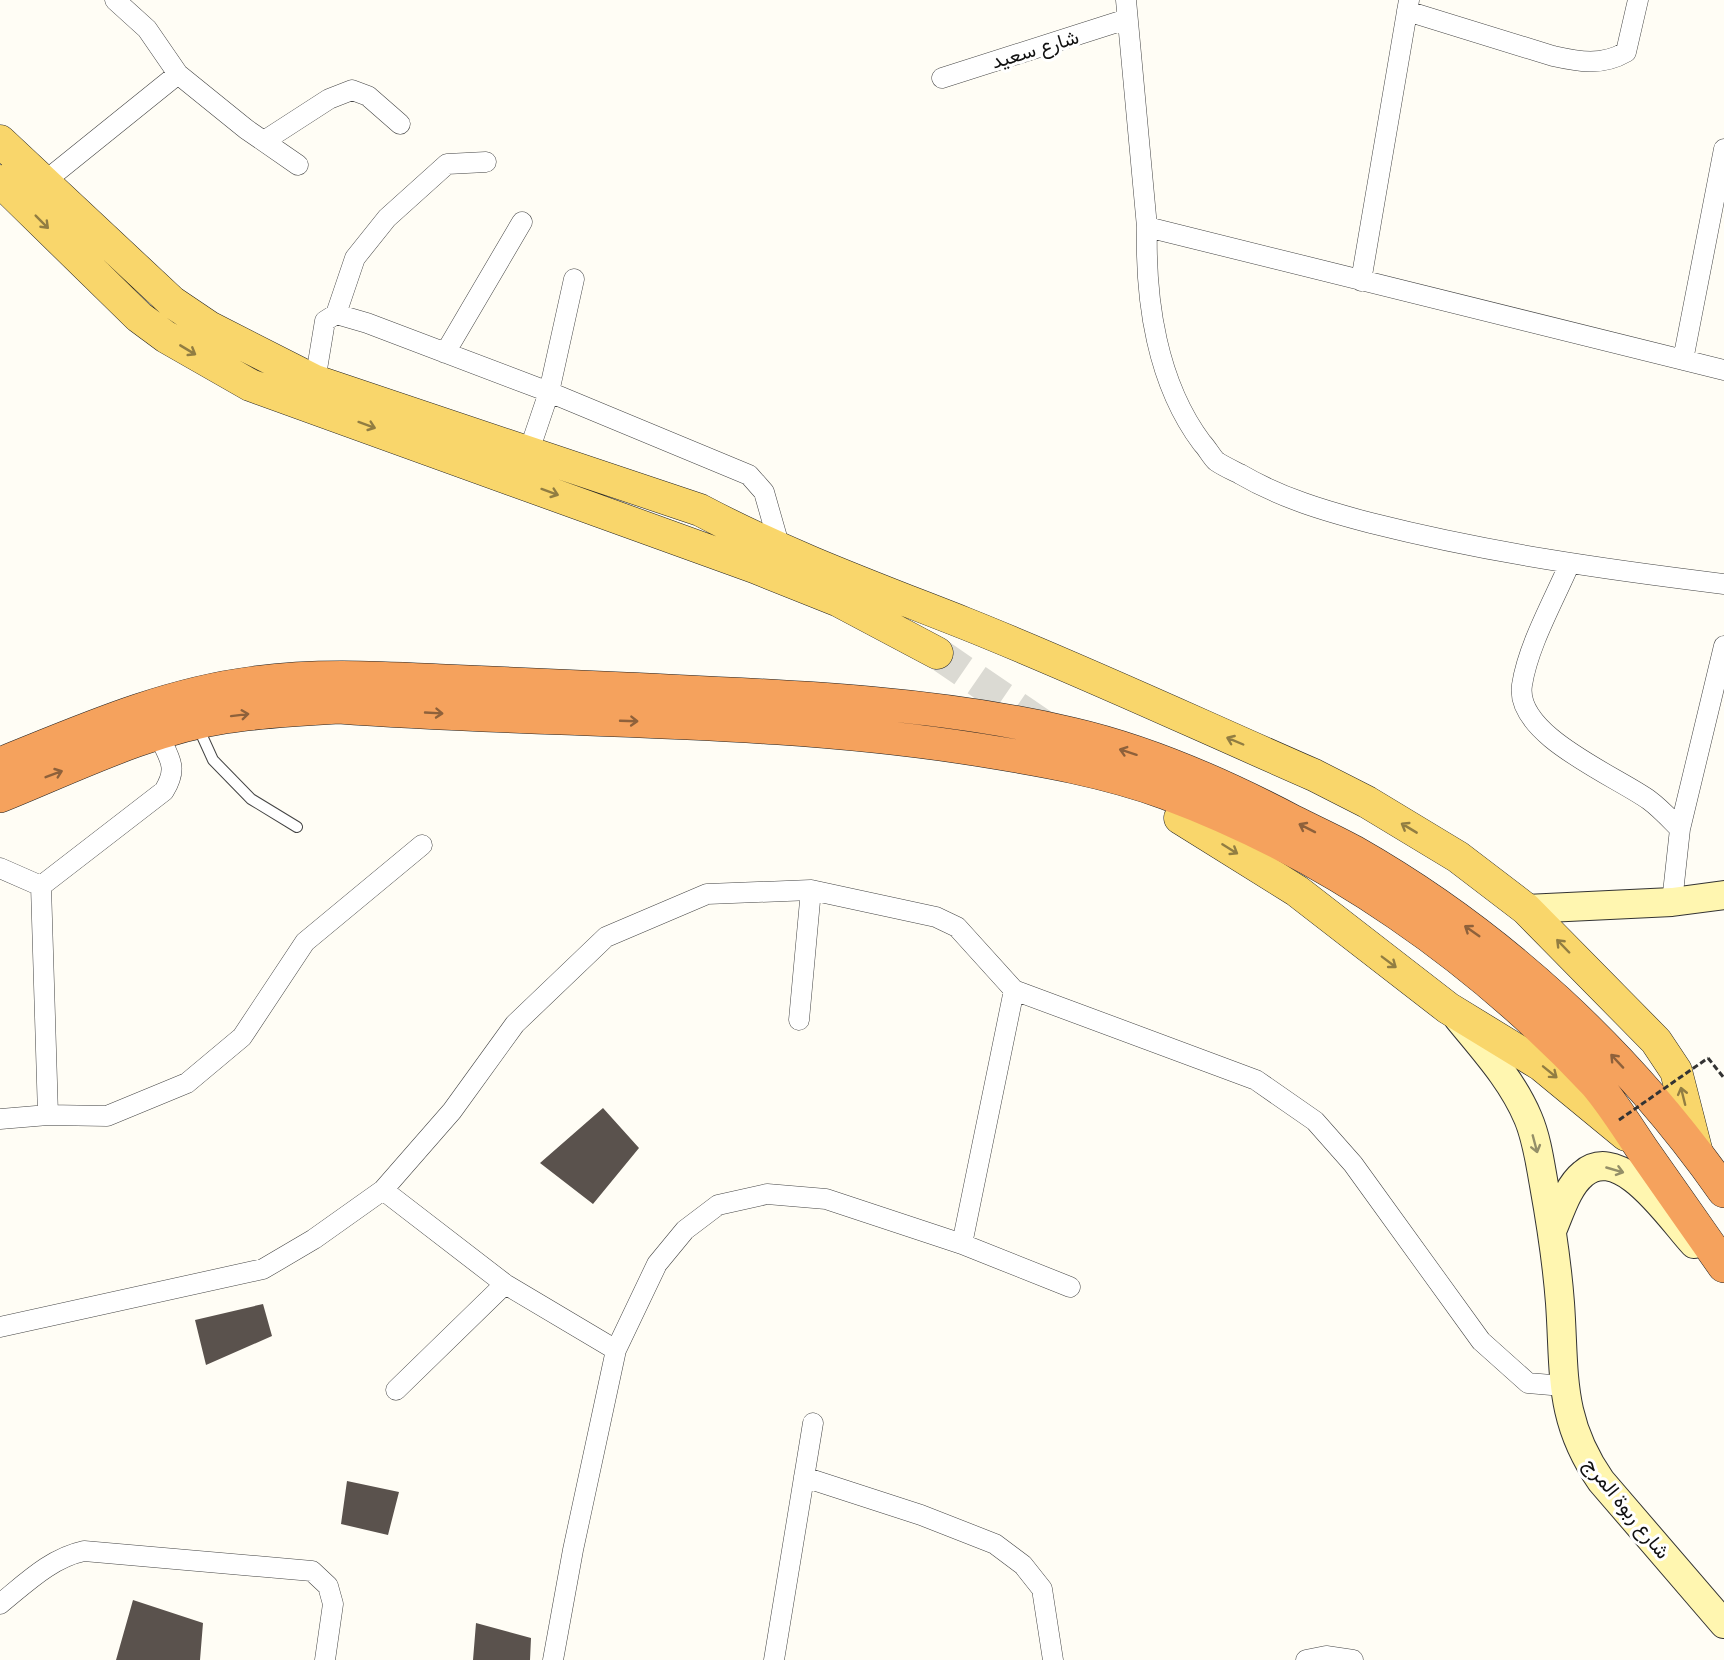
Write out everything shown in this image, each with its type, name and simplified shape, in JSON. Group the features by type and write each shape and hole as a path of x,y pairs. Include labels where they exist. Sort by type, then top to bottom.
{"highway":[{"path":"0,764 123,715 191,695 252,683 343,676 829,700 932,709 1078,735 1232,789 1352,851 1408,885 1488,942 1538,983 1626,1070 1697,1153 1724,1191"},
{"path":"0,796 158,734 196,724 223,717 277,710 339,707 807,729 936,743 1032,759 1103,775 1176,798 1258,834 1361,888 1443,945 1502,994 1596,1085 1724,1266"}],"main road":[{"path":"0,141 172,302 191,316 315,381 700,510 752,538 975,628 1314,775 1367,802 1458,856 1526,909 1656,1041 1676,1071 1697,1153"},
{"path":"0,181 140,317 166,337 250,385 754,567 839,601 937,654"},
{"path":"1180,818 1297,891 1448,1008 1541,1065 1640,1146"}],"street":[{"path":"116,0 147,29 178,74 298,165"},
{"path":"1361,281 1408,5 1553,56 1598,62 1614,59 1626,52 1638,0"},
{"path":"1127,10 1147,227 1146,268 1161,361 1188,423 1216,460 1258,484 1316,509 1497,553 1569,565 1724,584"},
{"name":"شارع سعيد","path":"942,78 1127,10"},
{"path":"44,182 178,74"},
{"path":"264,141 329,99 352,90 368,96 400,124"},
{"path":"1683,360 1724,149"},
{"path":"315,381 325,321 336,314 355,258 387,218 447,164 486,162"},
{"path":"444,352 522,222"},
{"path":"1147,227 1724,370"},
{"path":"529,451 549,392 574,279"},
{"path":"336,314 549,392 749,475 764,492 780,548"},
{"path":"1569,565 1527,665 1521,688 1528,712 1543,733 1650,801 1680,829"},
{"path":"1672,902 1680,829 1724,646"},
{"path":"41,886 164,791 173,777 172,764 158,734"},
{"path":"0,1119 48,1115 107,1116 187,1083 242,1037 305,942 422,845"},
{"path":"0,868 41,886"},
{"path":"41,886 48,1115"},
{"path":"799,1020 811,890"},
{"path":"0,1327 263,1269 314,1239 383,1190 452,1111 515,1024 606,937 707,894 811,890 936,917 957,927 1014,990 1256,1080 1315,1121 1353,1164 1478,1338 1528,1383 1563,1386"},
{"path":"1526,909 1672,902 1724,895"},
{"path":"962,1244 1014,990"},
{"name":"شارع ربوة المرج","path":"1448,1008 1511,1083 1529,1120 1540,1160 1552,1231 1560,1303 1563,1386 1575,1436 1586,1459 1601,1481 1724,1624"},
{"path":"1552,1231 1571,1189 1582,1174 1593,1168 1611,1167 1624,1172 1644,1187 1693,1244 1724,1273"},
{"path":"383,1190 505,1284 615,1350"},
{"path":"553,1660 573,1550 615,1350 657,1264 686,1230 718,1205 767,1194 826,1199 962,1244 1070,1287"},
{"path":"396,1390 505,1284"},
{"path":"774,1660 813,1423"},
{"path":"804,1477 921,1515 995,1544 1023,1565 1042,1589 1053,1660"},
{"path":"0,1604 47,1567 68,1555 84,1551 312,1571 328,1586 333,1604 325,1660"},
{"path":"1306,1660 1326,1656 1353,1660"}],"lane":[{"path":"196,724 213,760 251,799 297,827"}],"path":[{"path":"1619,1120 1708,1058 1724,1078"}],"building":[{"path":"603,1108 639,1148 593,1204 540,1163"},
{"path":"263,1304 272,1336 206,1365 195,1320"},
{"path":"347,1481 399,1492 388,1535 341,1524"},
{"path":"133,1600 203,1623 200,1660 116,1660"},
{"path":"476,1623 531,1638 530,1660 473,1660"}],"tunnel":[{"path":"937,653 1048,729"}]}
